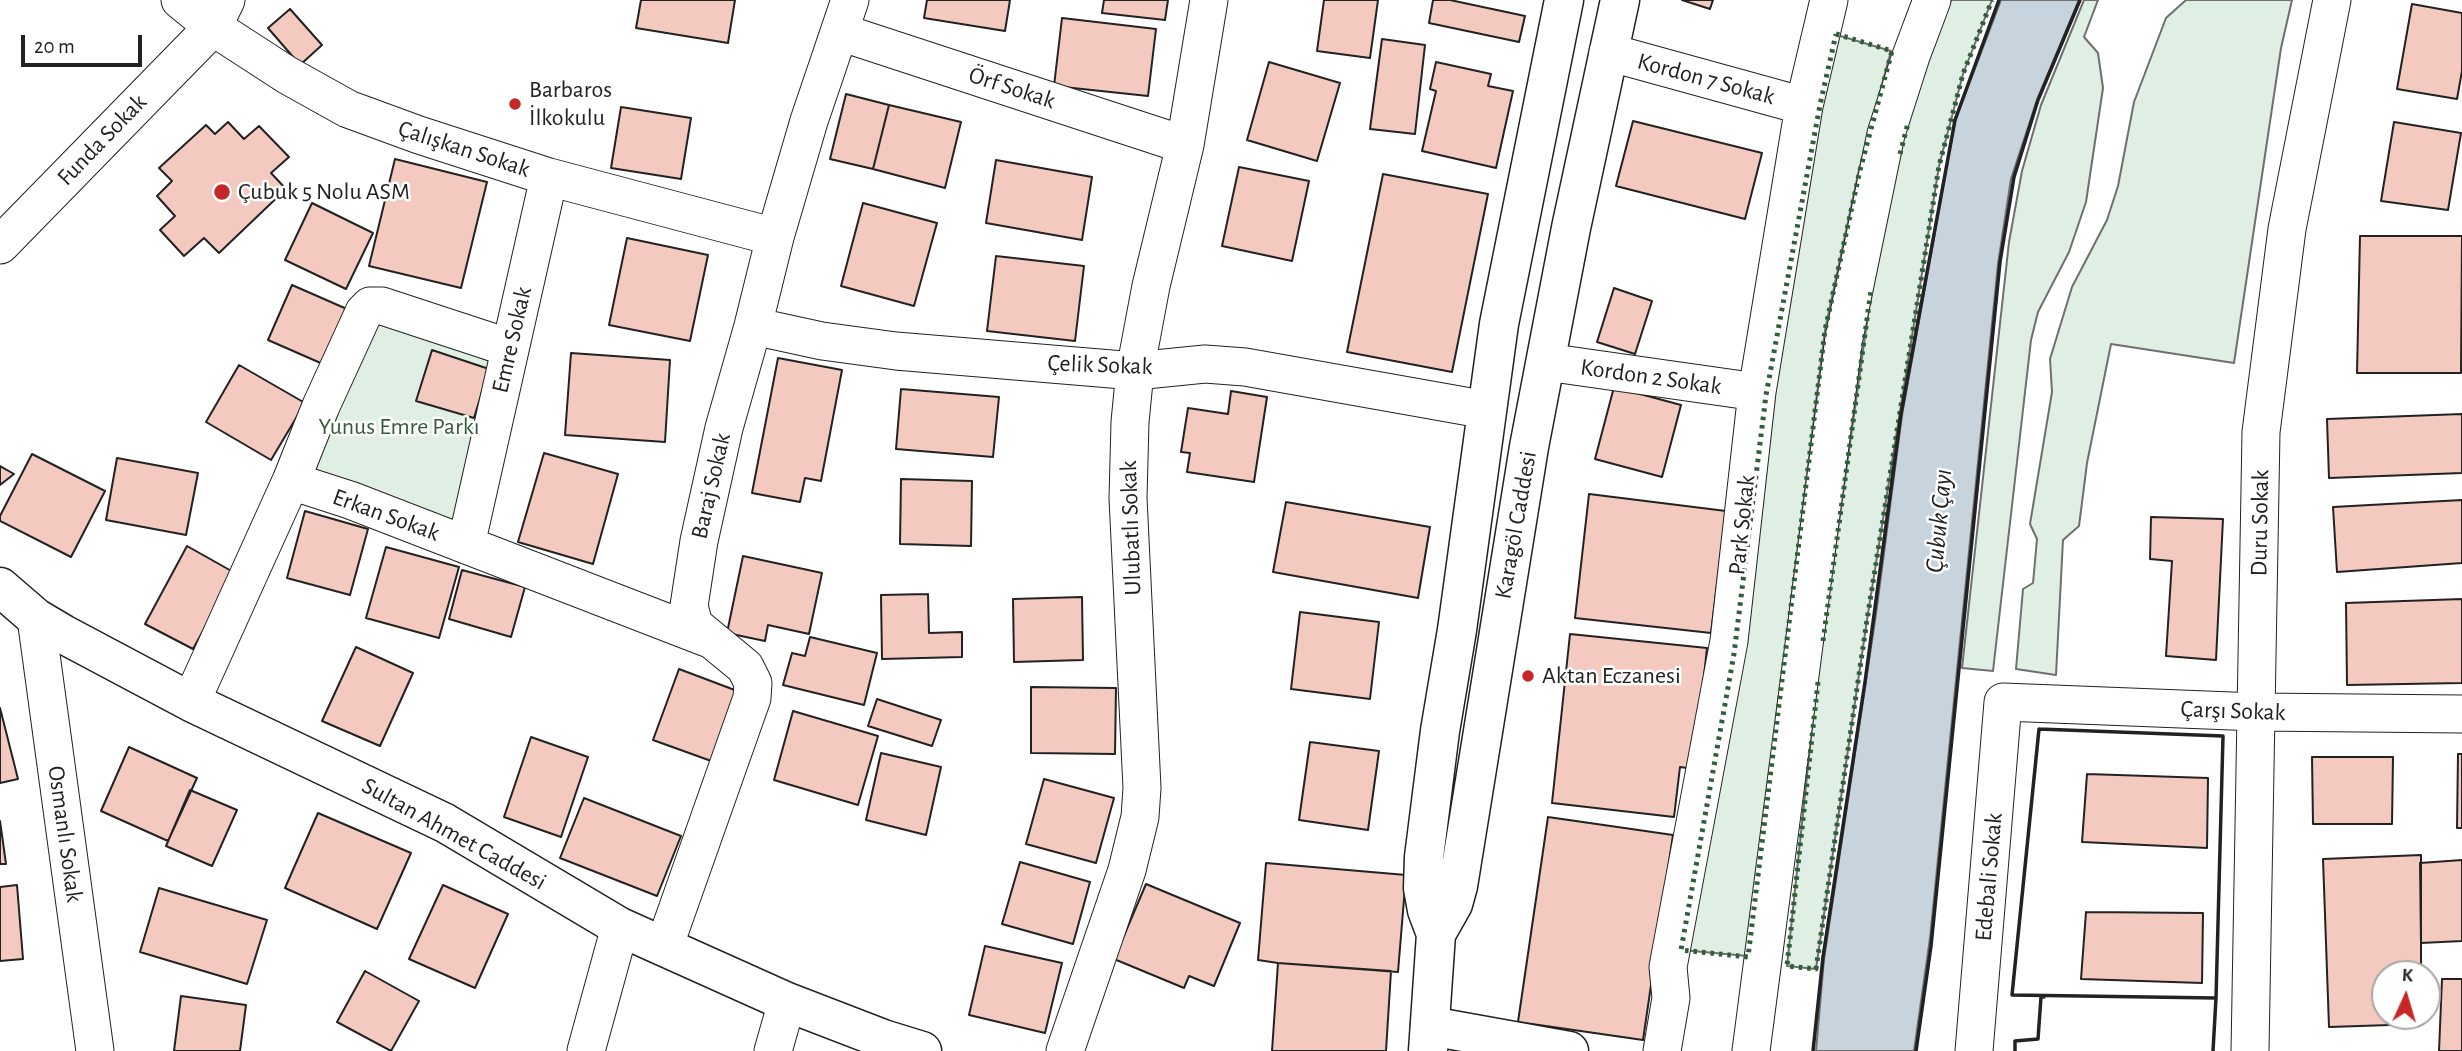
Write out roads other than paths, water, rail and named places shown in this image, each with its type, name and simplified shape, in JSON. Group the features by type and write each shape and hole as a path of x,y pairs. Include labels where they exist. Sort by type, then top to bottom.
{"main road":[{"path":"1436,934 1427,910 1423,888 1424,857 1440,731 1457,630 1499,324 1564,0"},
{"name":"Karagöl Caddesi","path":"1429,1039 1436,934 1453,904 1458,886 1529,447 1571,228 1620,0"},
{"name":"Sultan Ahmet Caddesi","path":"0,587 36,618 191,702 445,823 620,927 787,1002 922,1051"},
{"path":"1429,1039 1569,1051"}],"street":[{"name":"Çalışkan Sokak","path":"180,0 219,14 287,75 348,109 430,139 549,177 775,237"},
{"name":"Ulubatlı Sokak","path":"1065,1051 1127,870 1140,817 1142,788 1127,456 1135,371 1151,286 1185,145 1209,0"},
{"name":"Park Sokak","path":"1662,1051 1671,998 1668,967 1729,641 1757,392 1804,106 1829,0"},
{"path":"1752,1051 1844,338 1886,134 1932,0"},
{"name":"Duru Sokak","path":"2250,1051 2261,432 2287,229 2332,0"},
{"name":"Funda Sokak","path":"0,245 219,14"},
{"name":"Örf Sokak","path":"845,16 1185,145"},
{"name":"Baraj Sokak","path":"664,947 752,698 753,682 745,667 694,625 689,606 699,541 724,428 754,326 775,237 809,121 845,16"},
{"name":"Kordon 7 Sokak","path":"1608,52 1804,106"},
{"name":"Emre Sokak","path":"466,545 549,177"},
{"path":"191,702 364,312 370,306 382,306 510,348"},
{"name":"Çelik Sokak","path":"754,326 822,341 896,351 1135,371 1205,364 1245,367 1487,410"},
{"name":"Kordon 2 Sokak","path":"1546,362 1757,392"},
{"name":"Erkan Sokak","path":"291,481 350,500 707,638"},
{"name":"Osmanlı Sokak","path":"36,618 94,1051"},
{"name":"Çarşı Sokak","path":"2003,702 2257,712 2462,714"},
{"name":"Edebali Sokak","path":"1974,1051 2003,702"},
{"path":"586,1051 620,927"},
{"path":"773,1051 787,1002"}],"water":[{"name":"Çubuk Çayı","path":"2001,0 2079,0 2037,100 2011,179 1998,264 1930,938 1914,1051 1816,1051 1824,959 1876,614 1902,415 1955,121"}],"place":[{"name":"Barbaros İlkokulu","path":"515,104"},
{"name":"Çubuk 5 Nolu ASM","path":"222,192"},
{"name":"Aktan Eczanesi","path":"1528,676"}],"park label":[{"name":"Yunus Emre Parkı","path":"399,427"}]}
